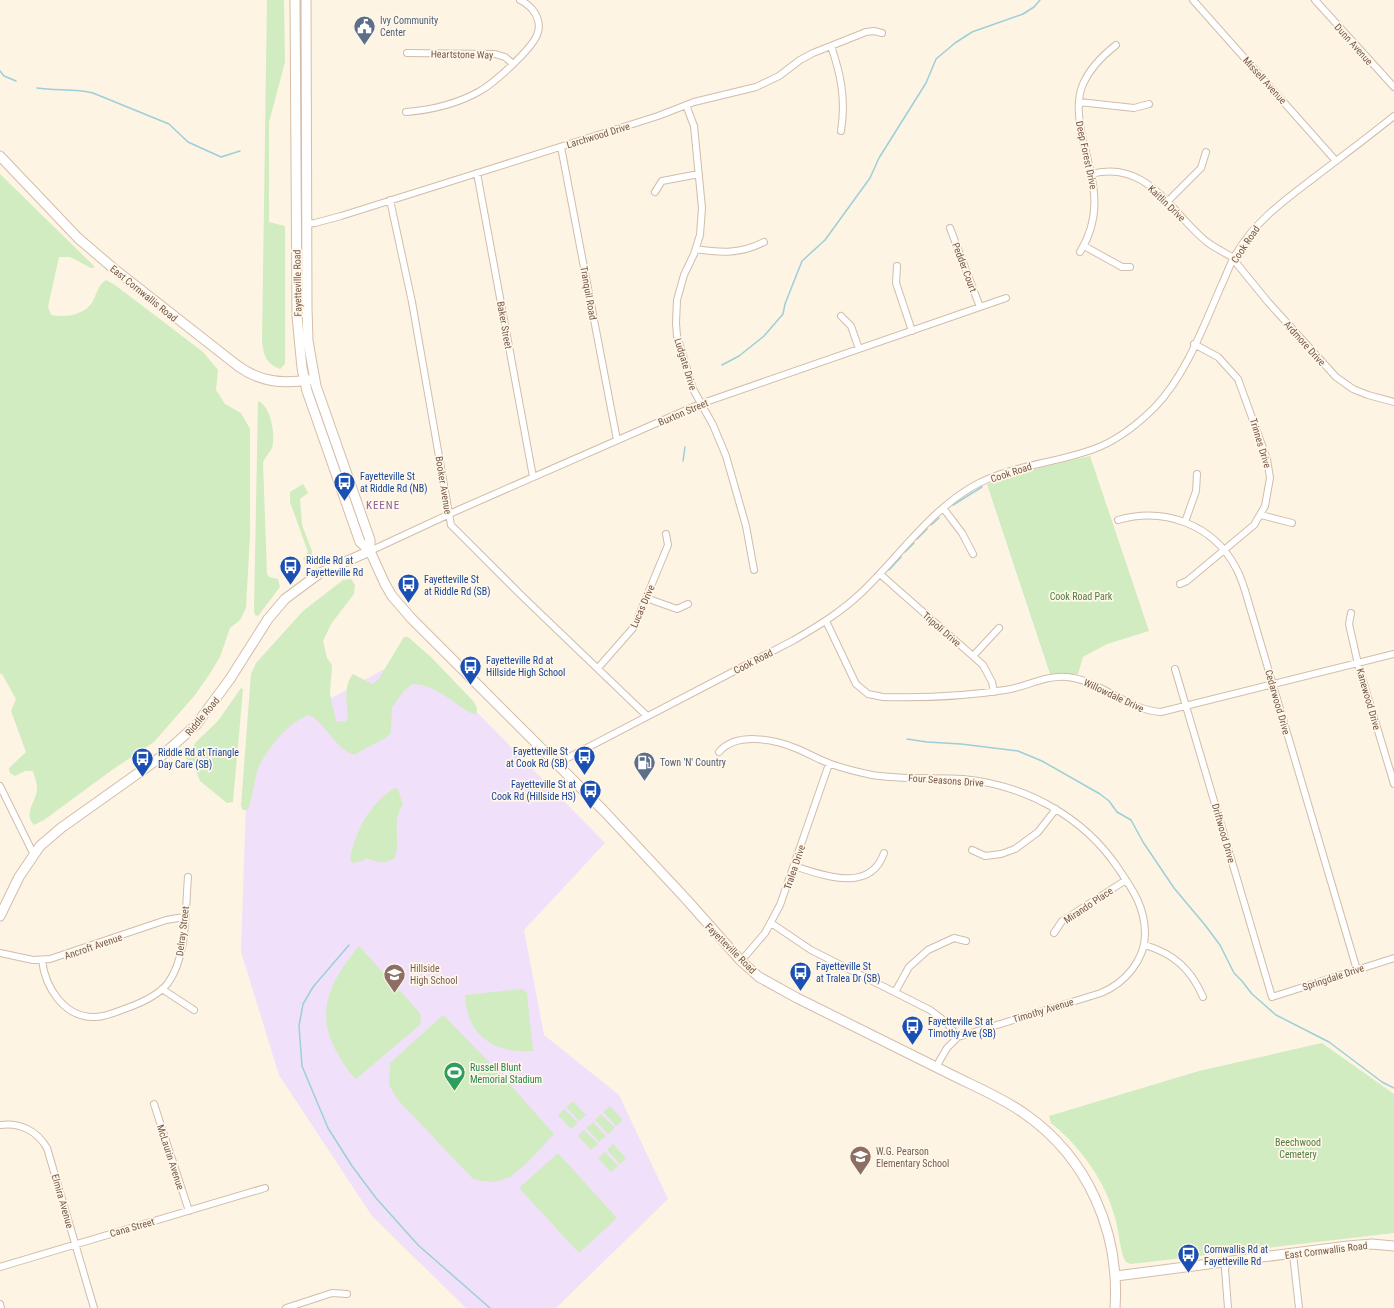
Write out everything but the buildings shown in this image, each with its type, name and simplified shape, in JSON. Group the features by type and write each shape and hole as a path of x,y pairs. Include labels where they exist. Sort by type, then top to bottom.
{"main road":[{"name":"Fayetteville Road","path":"295,0 297,316 304,381 360,542 370,551 385,584 401,607 556,764 680,893 741,961 766,981 1012,1105 1053,1136 1069,1154 1089,1185 1102,1215 1112,1251 1116,1276 1115,1308"},
{"name":"Fayetteville Road","path":"306,0 306,224 308,341 314,379 370,540 370,551"},
{"name":"East Cornwallis Road","path":"0,156 78,238 113,268 238,366 254,376 267,381 293,382 314,379"},
{"name":"Riddle Road","path":"0,916 19,877 40,846 61,828 158,759 189,733 211,707 268,619 285,599 320,573 370,551"},
{"name":"East Cornwallis Road","path":"1116,1276 1362,1244 1394,1246"}],"street":[{"path":"406,112 434,108 469,96 489,85 513,64 538,34 538,21 536,14 528,5 520,0"},
{"name":"Missell Avenue","path":"1193,0 1336,161"},
{"name":"Dunn Avenue","path":"1315,0 1394,86"},
{"name":"Larchwood Drive","path":"306,224 315,223 561,147 658,116 686,105 765,83 779,76 800,60 831,46 866,32 874,31 882,34"},
{"name":"Deep Forest Drive","path":"1116,45 1090,70 1082,86 1079,102 1080,123 1096,206 1091,231 1082,249 1122,267 1130,267"},
{"path":"831,46 842,80 844,95 841,131"},
{"name":"Heartstone Way","path":"407,53 495,54 506,57 513,64"},
{"path":"1079,102 1134,108 1149,104"},
{"name":"Ludgate Drive","path":"686,105 694,126 702,208 700,235 696,249 680,287 676,323 678,343 692,389 713,425 726,456 746,526 754,570"},
{"name":"Cook Road","path":"556,764 794,640 826,621 859,595 913,537 943,508 965,491 992,478 1028,466 1086,452 1117,437 1143,418 1164,397 1176,380 1233,258 1261,220 1394,116"},
{"name":"Tranquil Road","path":"561,147 564,155 617,440"},
{"path":"1168,202 1201,168 1206,152"},
{"name":"Kaitlin Drive","path":"1091,174 1113,172 1131,176 1148,184 1207,242 1233,258"},
{"name":"Baker Street","path":"477,173 533,477"},
{"path":"655,192 662,181 699,174"},
{"name":"Booker Avenue","path":"390,200 412,302 448,515 454,529 647,716"},
{"name":"Pedder Court","path":"950,228 980,307"},
{"path":"696,249 728,253 748,249 764,242"},
{"name":"Ardmore Drive","path":"1233,258 1268,302 1336,377 1345,384 1368,396 1394,402"},
{"path":"897,266 896,283 912,331"},
{"name":"Buxton Street","path":"370,551 533,477 700,404 1006,298"},
{"path":"841,316 851,326 859,349"},
{"name":"Trinnes Drive","path":"1180,584 1187,581 1246,533 1261,515 1270,489 1270,468 1243,388 1226,364 1210,352 1194,344"},
{"path":"1185,522 1196,491 1197,474"},
{"path":"943,508 962,533 973,554"},
{"name":"Cedarwood Drive","path":"1118,520 1152,515 1185,522 1208,535 1225,550 1236,568 1241,579 1273,684 1357,970"},
{"path":"1261,515 1292,523"},
{"name":"Lucas Drive","path":"598,668 634,627 668,545 666,534"},
{"name":"Tripoli Drive","path":"880,574 973,656 988,673 994,692"},
{"path":"646,598 677,609 688,604"},
{"name":"Kanewood Drive","path":"1351,613 1349,624 1394,784"},
{"name":"Willowdale Drive","path":"826,621 853,679 860,688 868,694 883,697 994,692 1007,690 1050,677 1068,677 1082,680 1149,711 1161,712 1394,654"},
{"path":"973,656 999,628"},
{"name":"Driftwood Drive","path":"1176,669 1272,997"},
{"name":"Four Seasons Drive","path":"719,752 725,746 736,741 771,741 794,747 829,764 874,775 963,779 994,784 1031,796 1056,809 1069,818 1097,842 1139,899 1143,910 1145,945"},
{"name":"Tralea Drive","path":"741,961 761,938 771,923 784,895 829,764"},
{"path":"0,786 34,855"},
{"path":"972,850 985,856 1001,854 1015,849 1038,832 1056,809"},
{"path":"794,866 826,876 852,878 866,874 877,867 881,863 884,853"},
{"name":"Delray Street","path":"42,960 46,980 56,997 67,1009 88,1017 103,1017 132,1006 162,989 171,977 180,957 188,876"},
{"name":"Mirando Place","path":"1054,933 1062,920 1126,880"},
{"name":"Ancroft Avenue","path":"0,953 19,958 42,960 60,957 166,920 184,917"},
{"path":"771,923 811,950 936,1013 958,1037 947,1048 936,1067"},
{"path":"895,992 909,967 928,950 954,938 966,941"},
{"path":"1145,945 1161,950 1182,964 1194,979 1204,997"},
{"name":"Timothy Avenue","path":"958,1037 1107,990 1121,981 1133,969 1145,945"},
{"name":"Springdale Drive","path":"1272,997 1394,958"},
{"path":"162,989 194,1010"},
{"name":"McLaurin Avenue","path":"154,1104 189,1211"},
{"name":"Elmira Avenue","path":"0,1125 23,1127 36,1134 44,1143 50,1154 94,1308"},
{"name":"Cana Street","path":"0,1267 265,1188"},
{"path":"1292,1254 1299,1308"},
{"path":"1227,1261 1228,1308"},
{"path":"286,1308 332,1293 347,1294"},
{"path":"0,1304 1,1308"}],"shaded area":[{"name":"Hillside High School","path":"417,651 605,843 524,930 544,1035 619,1095 668,1199 556,1308 466,1308 372,1216 279,1075 241,952 248,744"}],"green space":[{"path":"267,0 284,0 285,62 269,122 269,222 285,226 285,364 280,369 271,364 266,358 262,341"},
{"path":"0,174 94,266 94,268 91,268 70,257 59,257 48,307 51,315 69,316 85,310 90,306 103,282 106,280 115,285 203,352 218,370 216,390 225,404 241,413 250,429 250,535 246,608 240,620 230,628 220,657 195,695 154,742 112,770 44,820 34,825 30,816 30,811 37,792 37,785 33,771 25,771 15,776 10,773 9,768 26,752 11,711 16,699 2,674 0,674"},
{"path":"258,401 266,409 273,429 272,448 263,462 267,574 269,577 278,579 280,587 258,616 255,615 254,610"},
{"name":"Cook Road Park","path":"1090,456 1149,631 1107,644 1083,657 1078,674 1050,674 987,484 1030,470"},
{"path":"303,484 308,493 300,499 302,525 312,551 312,556 305,560 303,559 308,552 290,502 290,492"},
{"path":"351,579 355,585 354,594 331,624 323,641 327,658 332,665 330,694 336,721 345,722 348,718 347,689 353,674 372,684 378,680 404,637 408,637 432,658 474,702 477,708 476,715 431,688 412,684 403,692 392,708 391,732 387,737 354,755 341,747 321,724 309,715 288,728 270,748 259,767 249,807 247,810 243,810 241,806 251,674 256,663 303,611 343,580"},
{"path":"241,688 243,689 233,802 227,803 200,781 194,766 185,757 197,741 218,721"},
{"path":"395,788 398,789 403,805 399,811 398,817 397,851 395,858 381,862 367,858 362,861 352,863 350,859 352,849 365,818 386,794"},
{"path":"359,946 420,1013 421,1024 356,1079 344,1064 331,1039 327,1025 326,1011 333,984 340,971"},
{"path":"522,989 527,993 533,1051 506,1049 485,1040 477,1032 471,1021 465,995"},
{"name":"Russell Blunt Memorial Stadium","path":"443,1015 499,1072 554,1134 526,1164 510,1177 495,1182 473,1179 398,1100 389,1085 390,1063"},
{"name":"Beechwood Cemetery","path":"1322,1043 1394,1094 1394,1233 1131,1264 1126,1262 1122,1253 1111,1205 1105,1191 1082,1154 1062,1132 1051,1123 1049,1116 1199,1071"},
{"path":"573,1101 586,1115 579,1121 566,1107"},
{"path":"610,1106 623,1120 616,1126 603,1112"},
{"path":"564,1109 578,1123 571,1129 558,1115"},
{"path":"601,1114 615,1128 608,1134 595,1120"},
{"path":"593,1122 606,1136 599,1142 586,1128"},
{"path":"584,1130 598,1144 591,1150 578,1136"},
{"path":"613,1144 626,1158 620,1164 607,1150"},
{"path":"605,1152 618,1166 611,1172 598,1158"},
{"path":"558,1153 617,1218 579,1253 519,1188"}],"waterway":[{"path":"722,365 739,356 764,336 783,314 785,304 802,261 825,240 870,178 879,158 926,83 936,59 955,43 972,32 1023,14 1034,7 1040,0"},
{"path":"0,71 4,76 16,81"},
{"path":"37,88 93,93 169,124 188,142 221,157 240,151"},
{"path":"683,461 685,447"},
{"path":"953,505 982,487"},
{"path":"931,525 939,518"},
{"path":"917,539 927,529"},
{"path":"905,552 914,543"},
{"path":"889,570 901,557"},
{"path":"907,739 1018,751 1042,761 1100,794 1109,801 1117,812 1131,820 1143,842 1174,888 1220,945 1234,973 1252,994 1276,1015 1329,1042 1382,1082 1394,1088"},
{"path":"349,945 313,987 303,1004 299,1026 302,1066 328,1128 352,1166 376,1198 418,1245 490,1308"}],"place":[{"name":"Ivy Community Center","path":"365,46"},
{"name":"Fayetteville St at Riddle Rd (NB)","path":"344,502"},
{"name":"Riddle Rd at Fayetteville Rd","path":"290,586"},
{"name":"Fayetteville St at Riddle Rd (SB)","path":"408,604"},
{"name":"Fayetteville Rd at Hillside High School","path":"470,686"},
{"name":"Fayetteville St at Cook Rd (SB)","path":"584,776"},
{"name":"Riddle Rd at Triangle Day Care (SB)","path":"143,778"},
{"name":"Town 'N' Country","path":"645,782"},
{"name":"Fayetteville St at Cook Rd (Hillside HS)","path":"591,810"},
{"name":"Fayetteville St at Tralea Dr (SB)","path":"800,992"},
{"name":"Hillside High School","path":"395,994"},
{"name":"Fayetteville St at Timothy Ave (SB)","path":"913,1046"},
{"name":"Russell Blunt Memorial Stadium","path":"455,1092"},
{"name":"W.G. Pearson Elementary School","path":"860,1176"},
{"name":"Cornwallis Rd at Fayetteville Rd","path":"1189,1274"}],"district":[{"name":"KEENE","path":"383,505"}]}
